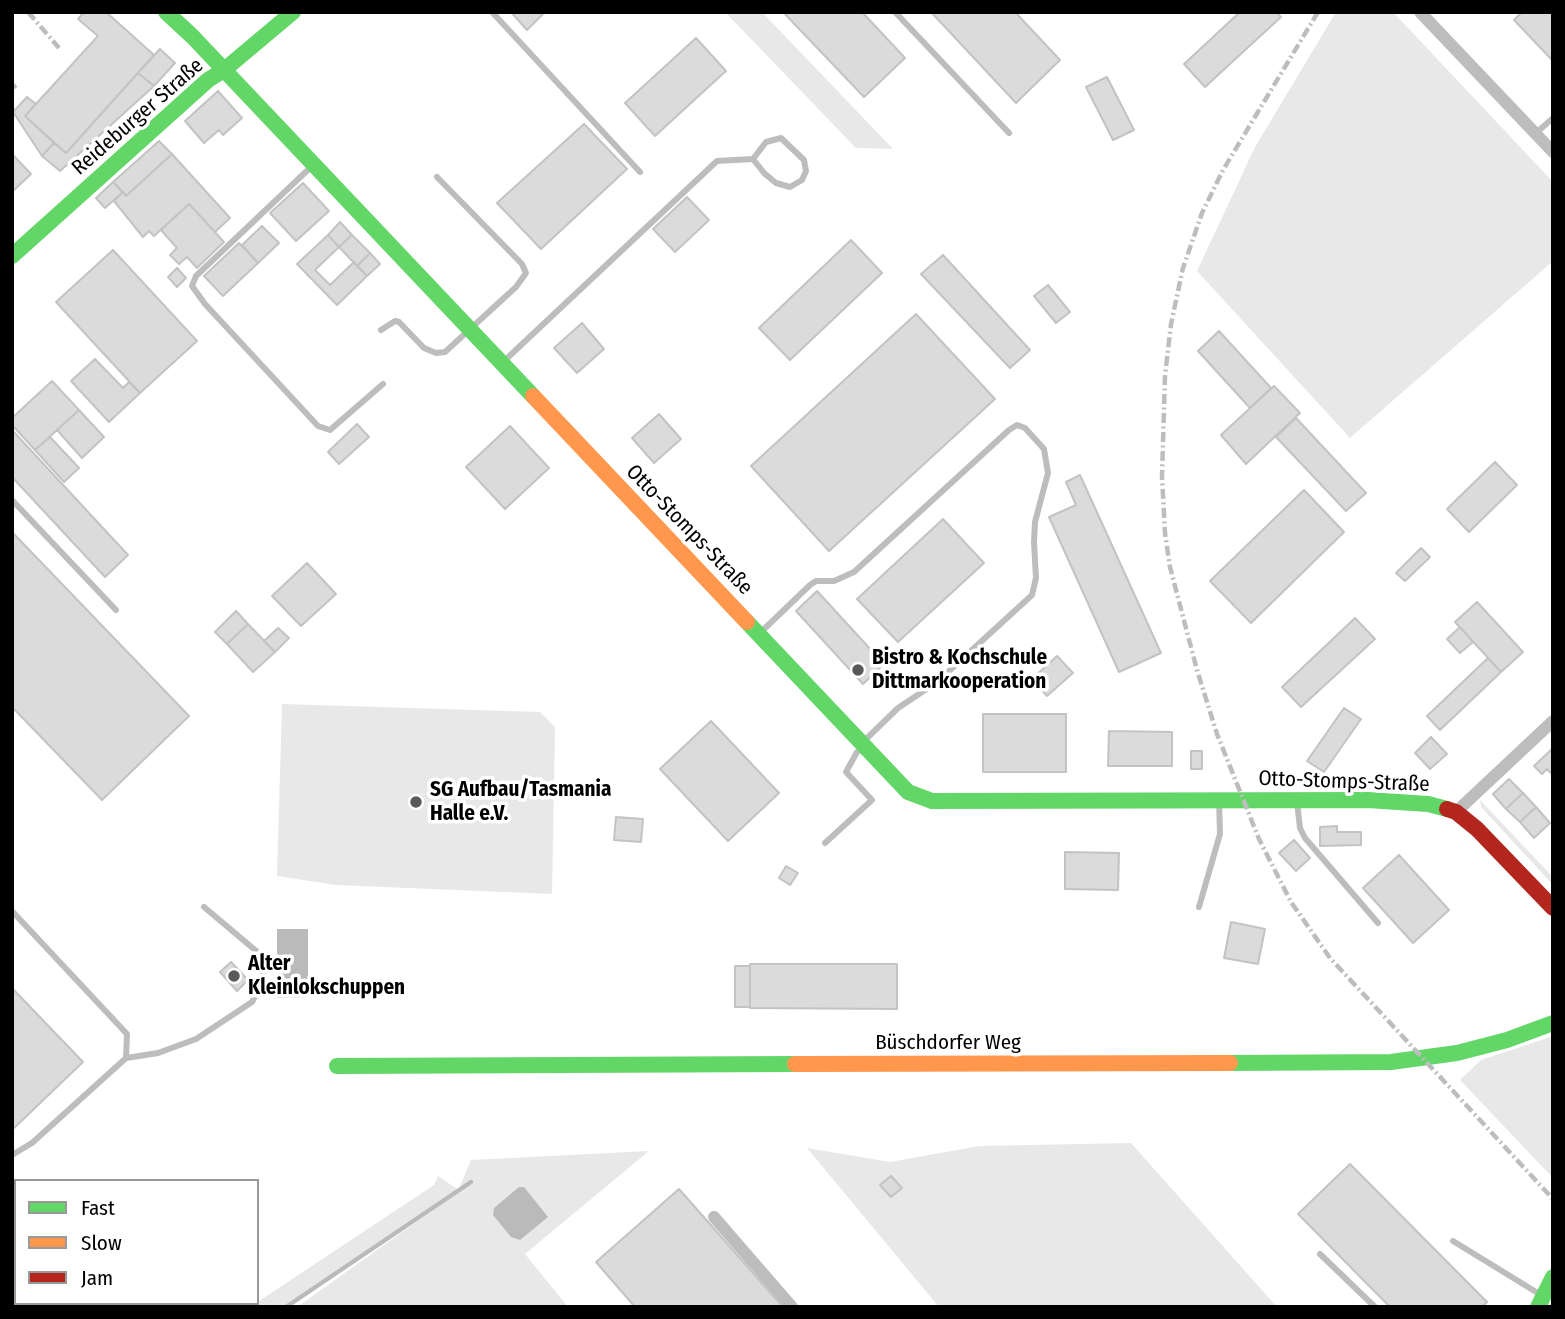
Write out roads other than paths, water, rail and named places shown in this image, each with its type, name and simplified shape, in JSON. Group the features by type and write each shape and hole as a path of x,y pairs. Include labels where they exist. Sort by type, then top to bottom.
{"street":[{"name":"Otto-Stomps-Straße","path":"166,12 192,36 908,792 932,801 1219,799 1368,800 1428,804 1456,812 1477,829 1553,908"},
{"name":"Reideburger Straße","path":"12,256 208,80 293,12"},
{"path":"1420,12 1553,152"},
{"path":"1456,812 1553,720"},
{"name":"Büschdorfer Weg","path":"337,1066 1391,1062 1457,1053 1507,1040 1553,1023"},
{"path":"714,1217 792,1307"},
{"path":"1541,1302 1553,1277"}],"lane":[{"path":"492,12 640,172"},
{"path":"895,12 1009,132"},
{"path":"1535,134 1553,118"},
{"path":"502,363 716,161 753,159 766,142 781,138 804,160 806,171 802,180 790,187 776,183 753,159"},
{"path":"313,165 196,276 192,286 205,304 318,426 330,430 383,384"},
{"path":"382,330 395,321 399,322 424,348 440,354 450,348 516,287 526,273 522,264 437,177"},
{"path":"759,634 816,581 834,581 854,572 1009,430 1017,425 1025,428 1044,449 1048,473 1035,522 1036,578 1032,595 937,682 898,708 858,752 846,772 872,800 825,843"},
{"path":"12,499 116,610"},
{"path":"1199,907 1220,834 1219,799"},
{"path":"1297,800 1300,828 1305,838 1378,923"},
{"path":"12,1155 32,1143 126,1058 158,1053 196,1039 252,1002 264,979 261,955 204,907"},
{"path":"12,911 127,1034 126,1058"},
{"path":"1453,1241 1541,1302"},
{"path":"1320,1254 1375,1307"}],"waterway":[{"path":"286,1307 471,1182"}],"railway":[{"path":"28,12 59,48"},
{"path":"1318,12 1223,170 1202,213 1183,268 1171,324 1165,376 1162,476 1170,567 1217,734 1259,839 1291,902 1330,958 1553,1199"},
{"path":"12,84 16,88"}],"place":[{"name":"Bistro & Kochschule Dittmarkooperation","path":"858,670"},
{"name":"SG Aufbau/Tasmania Halle e.V.","path":"416,802"},
{"name":"Alter Kleinlokschuppen","path":"234,976"}]}
